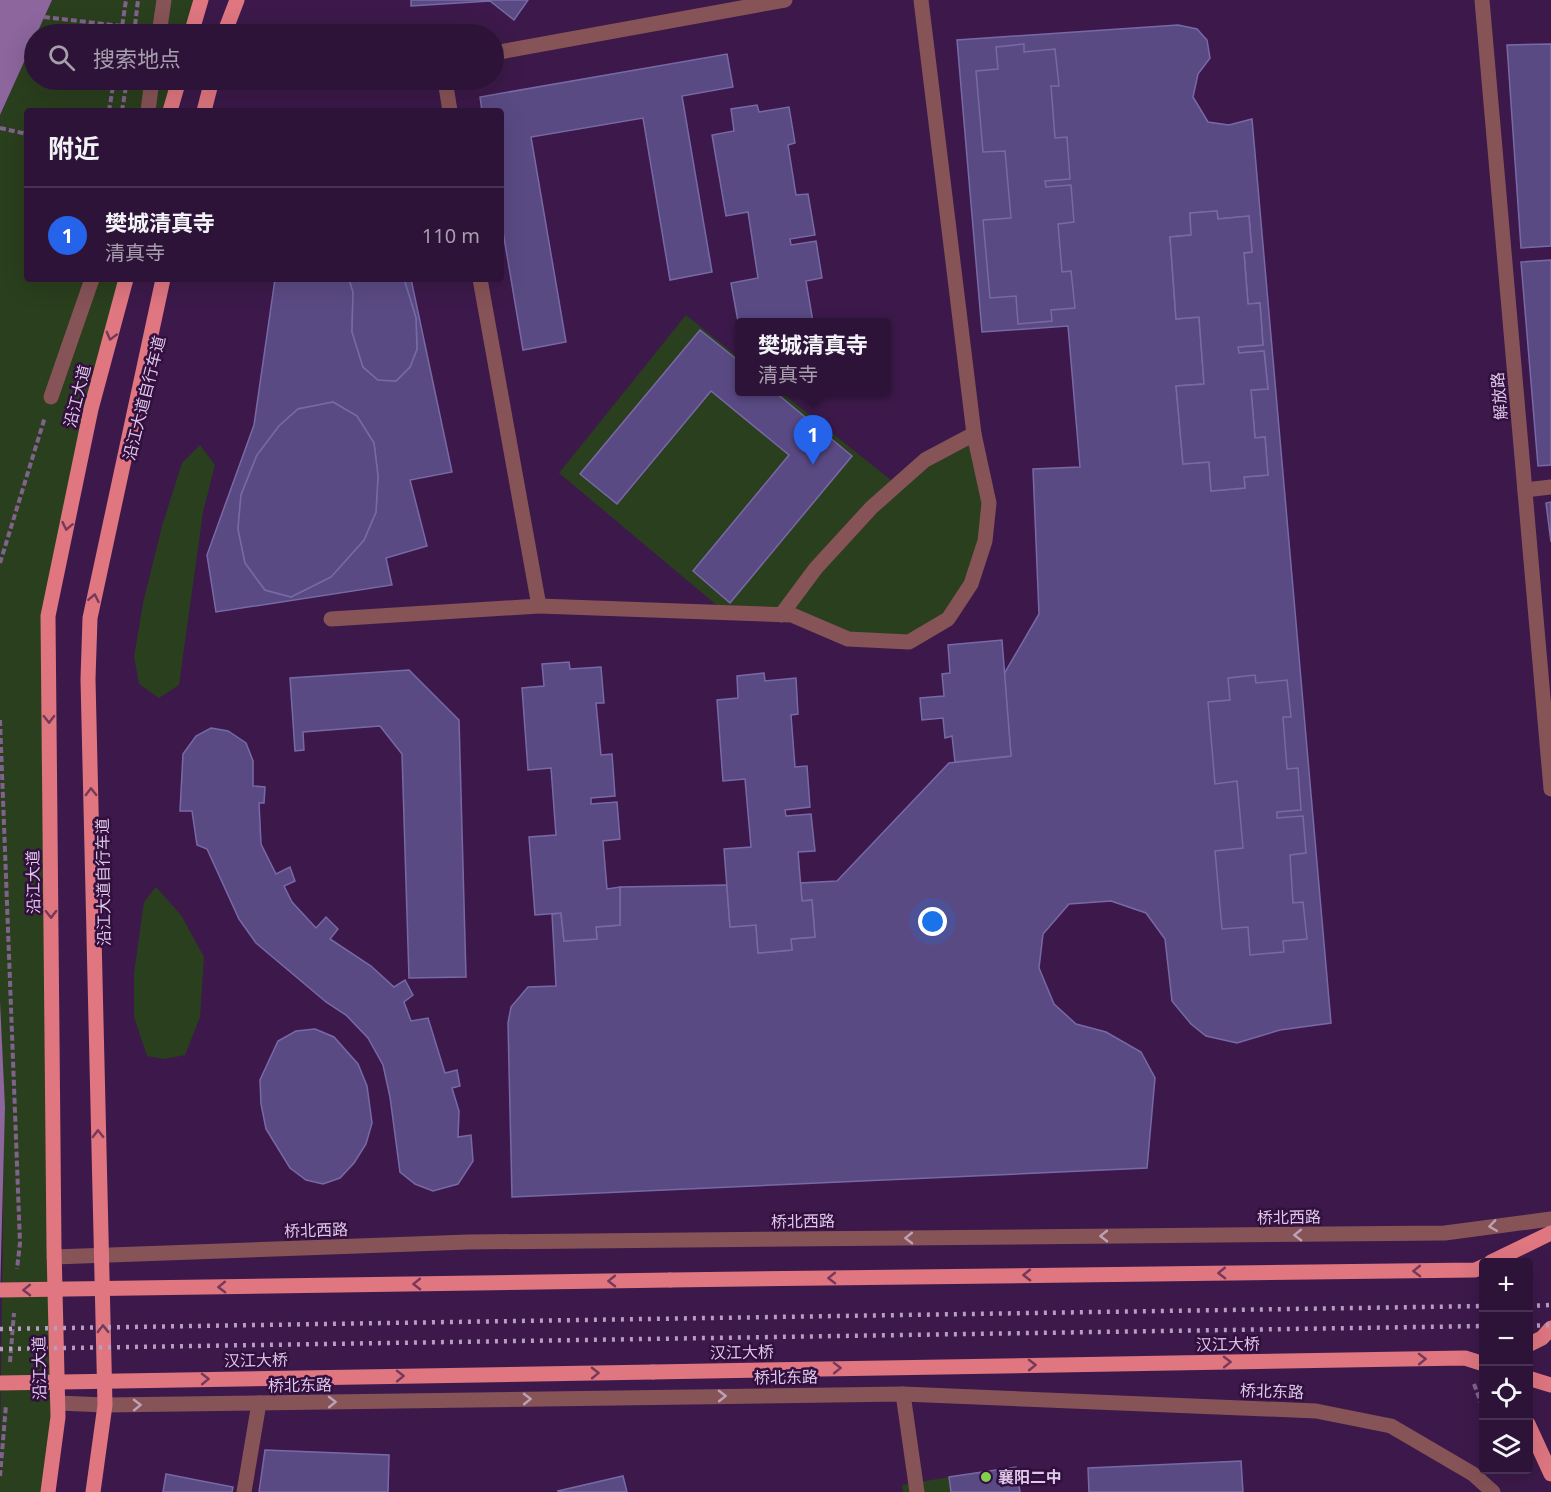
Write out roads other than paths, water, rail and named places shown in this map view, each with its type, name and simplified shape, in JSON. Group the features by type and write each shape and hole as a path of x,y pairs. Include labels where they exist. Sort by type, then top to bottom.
{"main road":[{"path":"194,24 201,0"},
{"path":"228,24 237,0"},
{"path":"171,108 176,90"},
{"path":"205,108 209,90"},
{"name":"沿江大道","path":"48,1492 58,1403 54,1257 48,616 91,409 125,282"},
{"path":"93,1492 105,1405 88,679 90,618 162,282"},
{"path":"1501,1258 1551,1233"},
{"path":"0,1290 1479,1268"},
{"path":"1533,1342 1542,1338 1551,1328"},
{"path":"1465,1358 1479,1356"},
{"path":"1465,1358 1479,1369"},
{"name":"汉江大桥","path":"5,1383 1465,1358 1479,1362"},
{"path":"1533,1379 1551,1384"},
{"path":"1533,1435 1551,1474"}],"street":[{"path":"160,24 164,0"},
{"path":"504,51 785,0"},
{"path":"331,619 539,606 792,615 848,639 909,642 948,619 970,584 986,541 989,503 974,434 921,0"},
{"name":"解放路","path":"1482,0 1551,789"},
{"path":"148,108 151,90"},
{"path":"447,90 450,108"},
{"path":"51,397 91,282"},
{"path":"481,282 539,606"},
{"path":"781,615 816,567 872,507 925,460 974,434"},
{"path":"1525,490 1551,487"},
{"name":"桥北西路","path":"54,1257 468,1242 1445,1233 1551,1219"},
{"path":"903,1394 917,1492"},
{"name":"桥北东路","path":"58,1403 105,1405 903,1394 1316,1411 1390,1426 1473,1474 1493,1492"},
{"path":"244,1492 259,1403"}],"railway":[{"path":"1533,1306 1551,1305"},
{"path":"0,1329 1479,1306"},
{"path":"1533,1326 1551,1325"},
{"path":"0,1349 1479,1326"}],"place":[{"name":"樊城清真寺","path":"813,465"},
{"name":"襄阳二中","path":"986,1477"}]}
